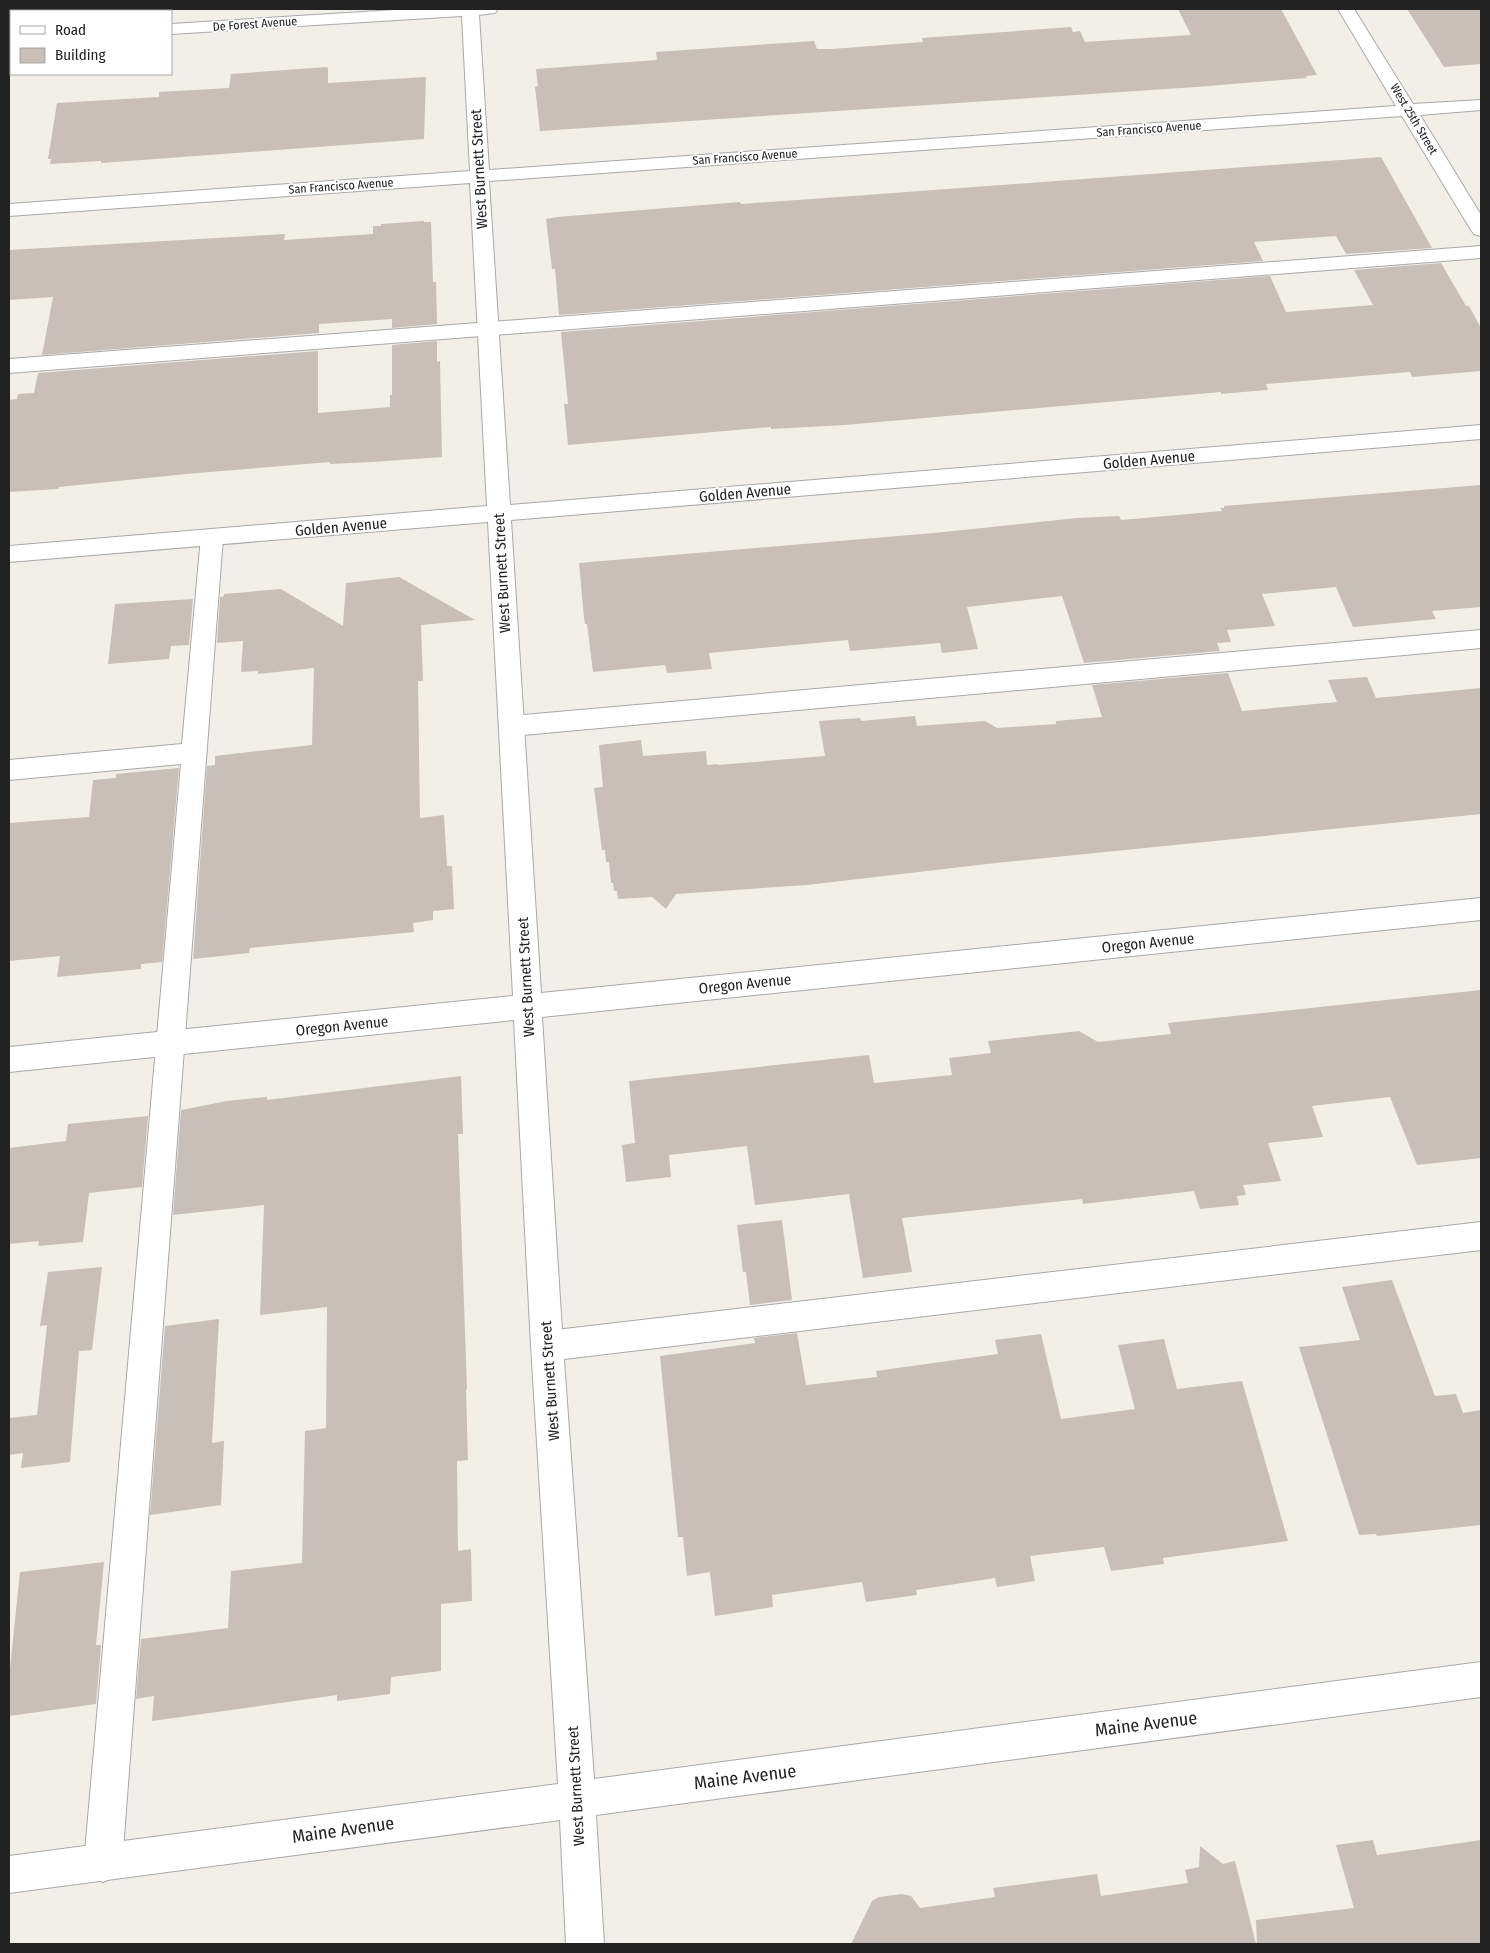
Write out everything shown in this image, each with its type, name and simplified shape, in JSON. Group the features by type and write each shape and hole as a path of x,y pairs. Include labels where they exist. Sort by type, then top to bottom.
{"street":[{"name":"De Forest Avenue","path":"172,29 479,9"},
{"name":"West Burnett Street","path":"479,9 480,176 488,329 547,1346 577,1799 584,1944"},
{"name":"West 25th Street","path":"1346,9 1481,230"},
{"name":"San Francisco Avenue","path":"9,210 1481,105"},
{"path":"9,366 1481,252"},
{"name":"Golden Avenue","path":"9,554 1481,432"},
{"path":"103,1862 212,537"},
{"path":"512,726 1481,639"},
{"path":"9,770 194,753"},
{"name":"Oregon Avenue","path":"9,1060 1481,909"},
{"path":"547,1346 1481,1236"},
{"name":"Maine Avenue","path":"9,1875 1481,1680"}],"building":[{"path":"1178,9 1281,9 1317,75 1306,76 1307,78 1196,87 540,131 535,87 538,86 536,69 657,60 656,52 814,41 817,49 832,49 923,42 922,38 1071,27 1073,32 1080,31 1085,42 1191,35"},
{"path":"1407,9 1481,9 1481,64 1444,67"},
{"path":"327,67 328,83 426,77 424,139 101,163 101,161 50,164 51,159 48,159 57,103 159,97 159,92 229,88 231,74"},
{"path":"1381,157 1432,248 1346,254 1336,236 1254,242 1263,261 559,315 555,269 552,269 546,219 740,202 741,204"},
{"path":"431,222 433,282 436,282 437,324 392,328 392,319 319,324 319,333 42,355 53,297 9,300 9,250 285,234 284,240 373,234 373,226"},
{"path":"1441,263 1481,328 1481,371 1412,377 1410,372 1266,384 1268,390 1221,394 1221,392 845,425 771,429 771,427 568,445 564,404 568,404 561,332 1270,276 1286,312 1373,305 1354,270"},
{"path":"437,341 437,362 440,361 442,457 330,464 330,462 186,474 59,487 58,489 9,492 9,400 17,399 18,394 34,393 38,373 318,351 318,413 390,407 390,395 392,395 392,345"},
{"path":"1481,485 1481,607 1432,611 1436,619 1353,627 1336,587 1262,594 1275,626 1227,630 1231,642 1217,643 1220,651 1084,663 1062,596 967,607 978,649 942,653 940,643 850,651 848,640 709,653 712,669 667,673 665,665 593,672 587,624 585,624 584,618 579,563 934,533 1077,518 1119,516 1121,520 1222,511 1220,508 1224,508 1224,506"},
{"path":"399,577 475,620 421,625 423,681 418,681 420,818 444,815 447,866 452,866 454,909 433,911 433,920 413,923 414,932 250,948 249,953 193,959 207,766 215,765 215,756 312,745 314,668 258,674 258,671 241,672 243,641 217,643 220,597 224,596 224,594 281,589 343,626 346,583"},
{"path":"193,599 189,645 171,646 169,659 108,664 115,604"},
{"path":"1228,673 1242,711 1337,702 1328,680 1367,677 1376,698 1481,688 1481,814 987,864 807,885 676,894 666,909 652,897 618,899 617,891 614,891 613,883 611,883 609,862 606,862 605,850 602,850 594,788 603,787 599,745 641,740 643,756 706,751 707,765 825,756 819,721 860,718 861,721 915,716 917,726 985,721 997,728 1056,724 1056,721 1102,717 1092,685"},
{"path":"179,768 162,962 141,964 141,969 57,977 60,956 9,961 9,823 89,817 93,780 116,778 116,774"},
{"path":"1481,990 1481,1158 1417,1165 1390,1097 1312,1106 1323,1137 1268,1143 1281,1181 1243,1185 1246,1195 1237,1196 1239,1205 1200,1209 1194,1191 1083,1204 1082,1199 902,1218 912,1272 863,1278 849,1194 755,1205 747,1146 669,1155 671,1177 626,1182 622,1145 635,1143 629,1081 869,1055 874,1083 952,1075 949,1058 991,1053 988,1041 1079,1031 1098,1042 1171,1034 1168,1023"},
{"path":"461,1076 463,1134 458,1134 468,1460 457,1461 458,1551 471,1549 472,1601 441,1604 441,1671 391,1677 390,1694 337,1701 337,1695 152,1721 154,1696 136,1699 141,1639 228,1628 231,1571 302,1563 305,1431 326,1428 327,1307 260,1315 264,1205 173,1215 181,1110 227,1101 267,1097 267,1100"},
{"path":"148,1116 142,1187 89,1193 83,1242 38,1246 39,1241 9,1244 9,1148 66,1141 68,1124"},
{"path":"782,1220 792,1300 750,1305 746,1272 743,1272 737,1225"},
{"path":"102,1267 92,1350 79,1351 70,1462 21,1468 23,1453 9,1455 9,1418 37,1415 47,1325 40,1326 48,1272"},
{"path":"1392,1280 1435,1396 1456,1394 1463,1413 1481,1410 1481,1525 1377,1536 1376,1534 1359,1535 1299,1347 1360,1340 1342,1287"},
{"path":"219,1319 212,1443 224,1441 221,1505 150,1515 165,1326"},
{"path":"797,1333 806,1385 877,1377 876,1371 998,1354 995,1340 1041,1334 1061,1419 1135,1409 1118,1345 1164,1339 1177,1389 1242,1381 1288,1541 1163,1558 1164,1564 1111,1571 1104,1547 1030,1556 1035,1581 997,1587 995,1578 916,1590 917,1595 866,1602 862,1582 772,1595 773,1607 715,1616 710,1572 687,1576 683,1537 678,1537 660,1356 755,1343 754,1338"},
{"path":"104,1562 96,1645 101,1645 96,1704 9,1716 9,1678 20,1572"},
{"path":"1373,1840 1377,1855 1481,1840 1481,1944 1257,1944 1256,1920 1354,1908 1336,1845"},
{"path":"1200,1846 1223,1864 1235,1861 1256,1944 851,1944 872,1901 879,1897 902,1894 911,1896 920,1908 995,1897 993,1888 1097,1874 1101,1896 1188,1883 1185,1870 1199,1867"}]}
